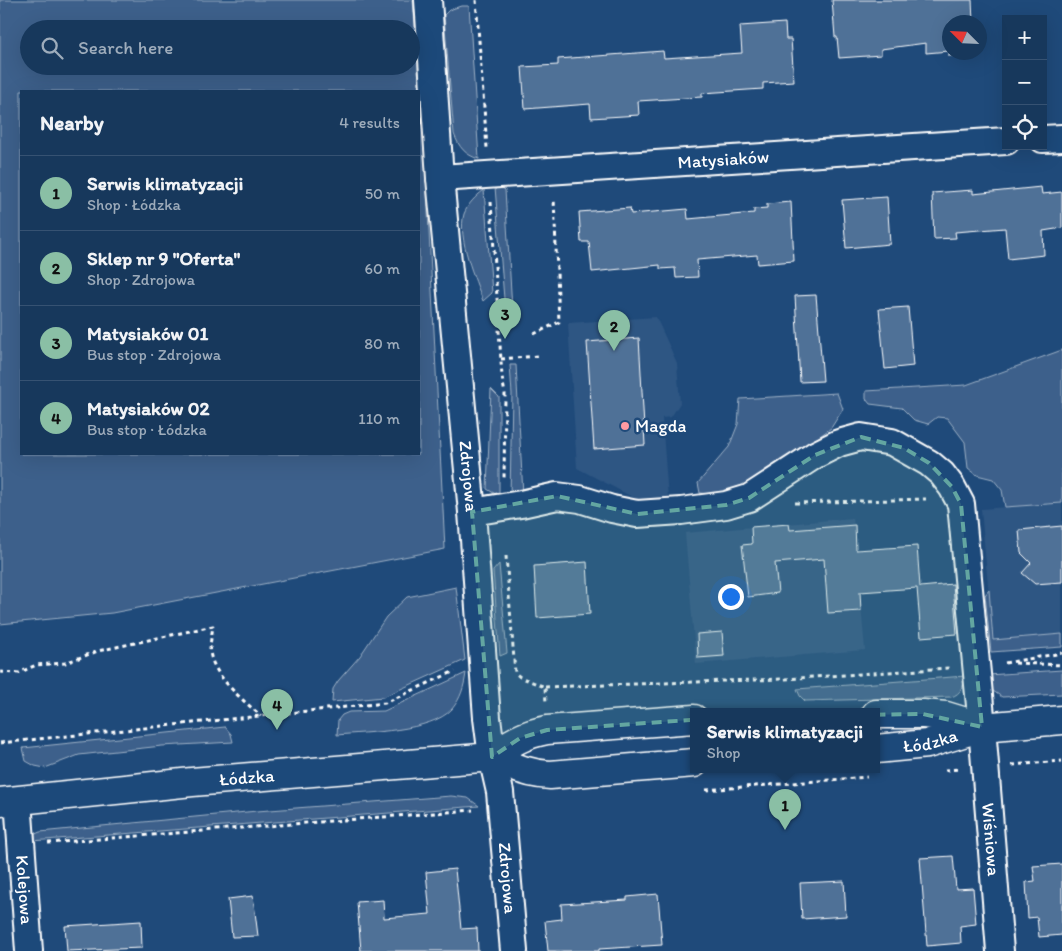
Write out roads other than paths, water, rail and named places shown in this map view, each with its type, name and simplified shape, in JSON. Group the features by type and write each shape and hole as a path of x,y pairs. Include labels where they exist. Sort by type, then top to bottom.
{"main road":[{"name":"Łódzka","path":"880,714 946,716 982,727"},
{"path":"492,757 507,745 520,738 547,730 690,719"},
{"name":"Łódzka","path":"880,749 927,744 982,727 1062,720"},
{"name":"Łódzka","path":"9,801 192,782 492,757 527,772 550,775 690,763"}],"street":[{"name":"Zdrojowa","path":"428,0 440,178 472,512 487,718 502,808 514,951"},
{"path":"1047,139 1062,138"},
{"name":"Matysiaków","path":"440,178 1002,141"},
{"name":"Wiśniowa","path":"472,512 557,496 580,499 612,509 637,514 726,505 750,498 815,455 839,443 861,437 892,442 929,463 942,474 961,504 977,667 1000,951"},
{"name":"Kolejowa","path":"9,801 29,951"}],"place":[{"name":"Matysiaków 01","path":"505,339"},
{"name":"Sklep nr 9 \"Oferta\"","path":"614,351"},
{"name":"Magda","path":"625,426"},
{"name":"Matysiaków 02","path":"277,730"},
{"name":"Serwis klimatyzacji","path":"785,830"}]}
